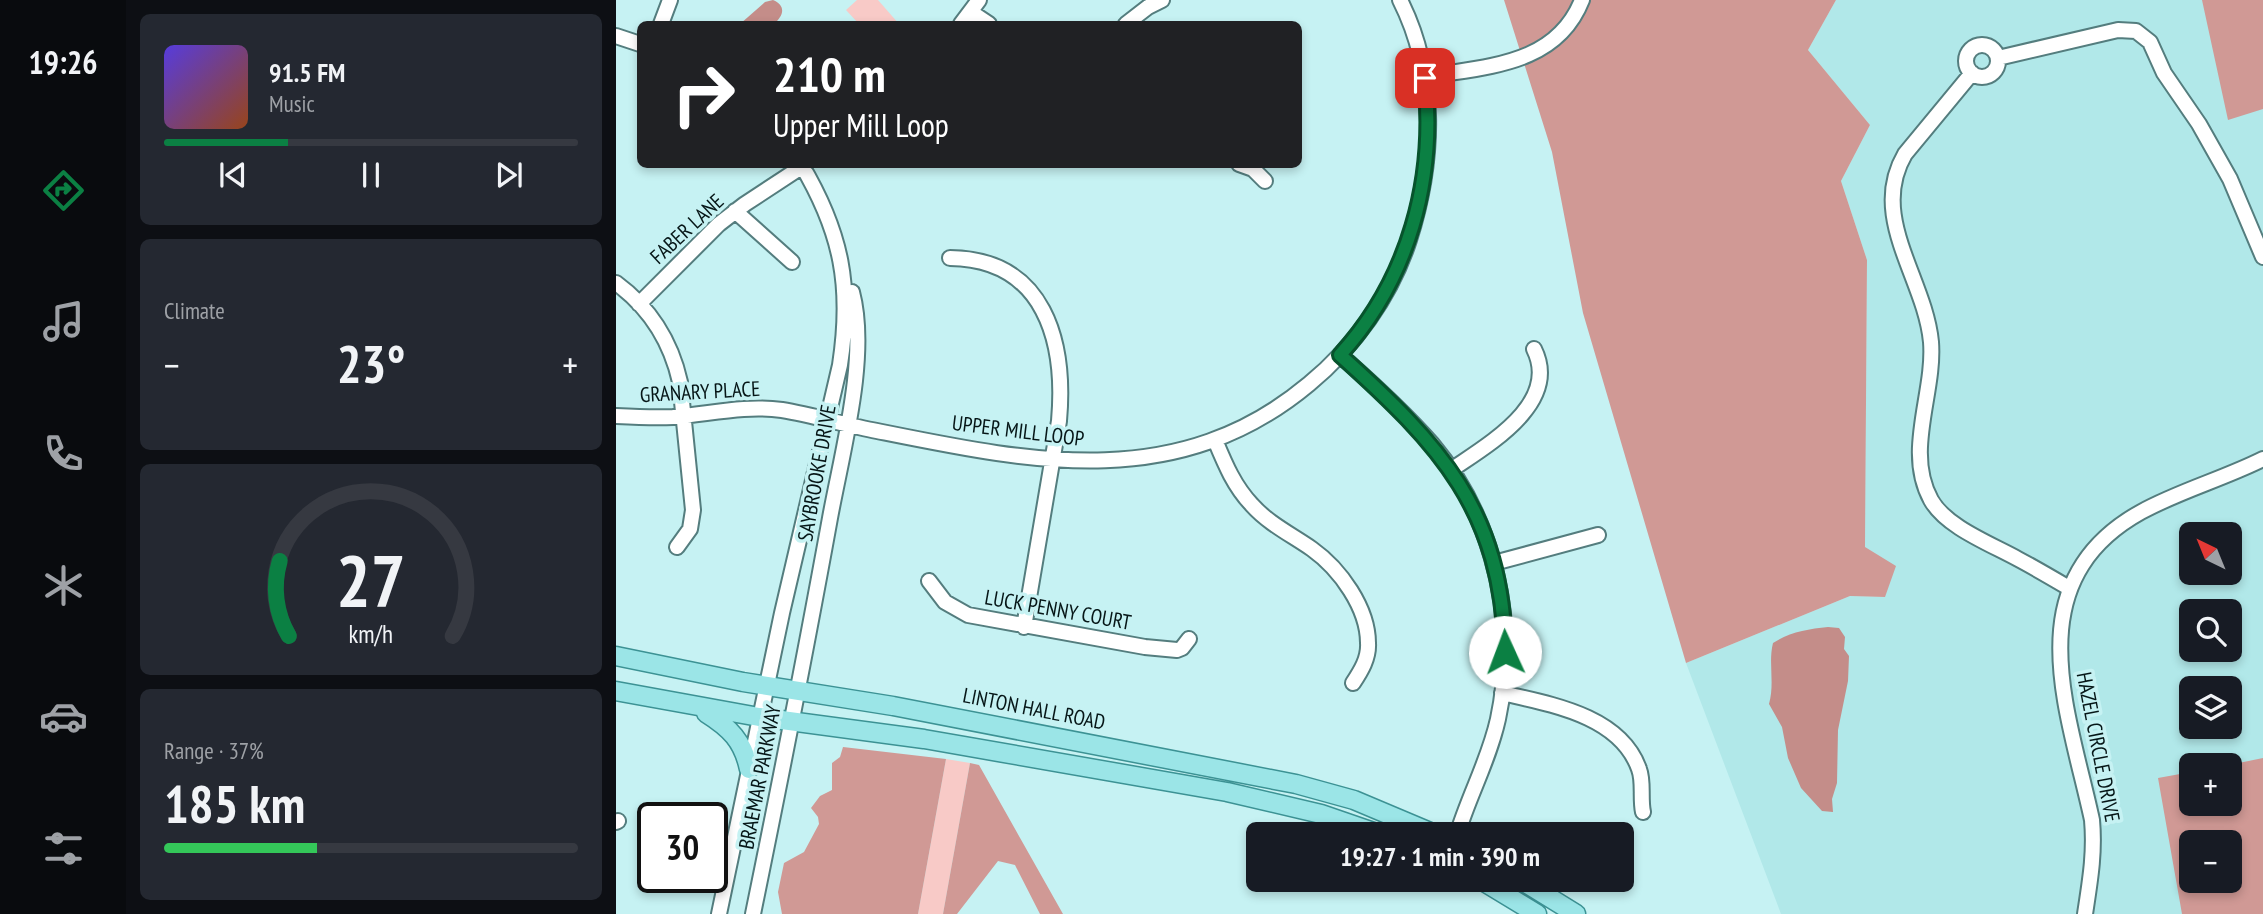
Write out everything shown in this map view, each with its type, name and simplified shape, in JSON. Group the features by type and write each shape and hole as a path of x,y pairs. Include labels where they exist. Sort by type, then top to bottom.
{"main road":[{"name":"LINTON HALL ROAD","path":"616,656 1296,784 1354,800 1406,822"},
{"path":"616,691 759,718 924,739 1227,792 1344,822"},
{"path":"697,707 734,733 743,747 749,769"},
{"path":"1501,892 1537,914"},
{"path":"1540,892 1576,914"}],"street":[{"path":"662,21 670,0"},
{"path":"1130,21 1162,0"},
{"name":"UPPER MILL LOOP","path":"827,420 977,449 1053,460 1101,462 1173,453 1215,440 1270,413 1296,395 1352,342 1384,295 1406,250 1415,220 1427,155 1428,107 1425,78 1415,34 1400,0"},
{"path":"1425,78 1496,65 1535,53 1555,40 1575,17 1583,0"},
{"path":"963,21 975,6 987,21"},
{"path":"1998,58 2118,30 2127,30 2143,36 2150,42 2164,73 2199,124 2230,180 2263,257"},
{"path":"616,36 637,43"},
{"path":"1976,47 1990,48 1998,58 1997,68 1990,75 1981,77 1972,74 1967,64 1968,54 1976,47"},
{"path":"1972,74 1905,154 1898,166 1891,191 1892,214 1927,321 1931,342 1920,468 1931,499 1947,518 2069,588"},
{"name":"FABER LANE","path":"639,303 734,211 798,168"},
{"name":"SAYBROOKE DRIVE","path":"799,689 847,425 858,337 853,296 826,213 804,168"},
{"path":"1251,168 1265,181"},
{"path":"734,211 792,262"},
{"path":"950,258 969,258 998,267 1028,290 1048,319 1059,356 1060,411 1024,627"},
{"name":"SAYBROOKE DRIVE","path":"766,685 841,365 846,292 842,264"},
{"path":"616,283 639,303 656,324 671,349 680,383 692,519 690,529 677,547"},
{"path":"1451,470 1497,438 1530,403 1541,381 1540,360 1534,349"},
{"path":"1340,355 1413,424 1451,470 1472,506 1494,563 1504,623 1502,693 1491,747 1462,822"},
{"name":"GRANARY PLACE","path":"616,416 683,416 726,409 754,408 783,410 827,420"},
{"path":"1215,440 1230,474 1252,505 1314,551 1337,573 1354,597 1362,615 1368,644 1362,669 1353,683"},
{"name":"HAZEL CIRCLE DRIVE","path":"2085,914 2092,879 2092,820 2060,667 2061,623 2069,588 2093,551 2128,520 2144,510 2263,459"},
{"path":"1494,563 1598,535"},
{"name":"LUCK PENNY COURT","path":"929,581 945,602 968,615 1145,647 1177,650 1189,639"},
{"name":"BRAEMAR PARKWAY","path":"719,914 766,685"},
{"name":"BRAEMAR PARKWAY","path":"753,914 799,689"},
{"path":"1502,693 1578,713 1611,733 1623,744 1639,769 1643,812"}],"shaded area":[{"path":"773,0 782,8 777,21 743,21 765,2"},
{"path":"857,0 878,0 896,21 856,21 846,10"},
{"path":"1504,0 1836,0 1808,50 1870,125 1841,181 1867,260 1865,547 1896,566 1885,597 1850,596 1686,663 1583,313 1552,152"},
{"path":"1836,0 2263,0 2263,914 1781,914 1686,663 1850,596 1885,597 1865,548 1867,260 1841,181 1870,125 1808,50"},
{"path":"2202,0 2263,0 2263,109 2228,120"},
{"path":"1839,628 1845,637 1844,649 1849,656 1848,681 1838,730 1837,783 1832,799 1833,812 1822,811 1801,788 1788,758 1782,727 1769,704 1773,643 1799,632"},
{"path":"843,747 946,759 918,914 782,914 778,892 784,863 804,852 819,824 818,817 811,808 820,796 832,790 832,763 840,757"},
{"path":"2263,758 2263,914 2182,914 2158,778 2179,774 2179,816 2242,816 2242,762"},
{"path":"946,759 970,763 943,914 918,914"},
{"path":"970,763 979,765 1063,914 1040,914 1015,865 998,861 957,914 943,914"}],"route":[{"path":"1425,78 1428,107 1426,165 1406,250 1384,295 1340,355 1433,446 1472,506 1494,563 1501,595 1505,652"}]}
